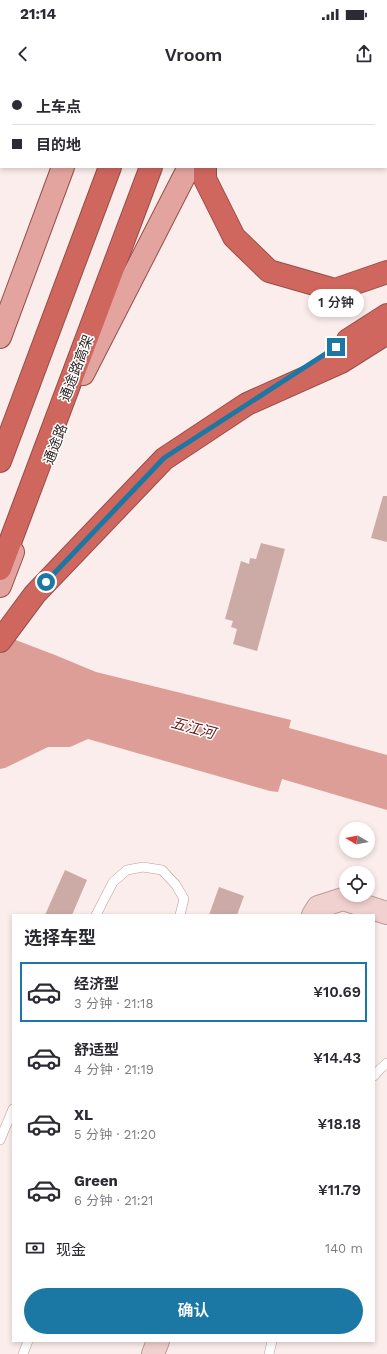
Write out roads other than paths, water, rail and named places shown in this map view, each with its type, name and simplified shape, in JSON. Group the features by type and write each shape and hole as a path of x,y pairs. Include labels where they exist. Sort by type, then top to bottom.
{"highway":[{"path":"0,461 110,168"},
{"name":"通途路高架","path":"0,569 151,168"},
{"path":"204,168 205,179 234,237 269,271 335,290 387,272"},
{"path":"0,641 35,594 164,458 387,315"},
{"path":"247,404 341,362 387,333"}],"main road":[{"path":"0,337 63,168"},
{"name":"通途路","path":"0,586 162,168"},
{"path":"83,374 188,168"}],"street":[{"path":"314,914 318,907 343,899 387,913"},
{"path":"153,1354 158,1342"}],"lane":[{"path":"97,914 113,882 127,870 143,867 162,870 176,886 184,899 180,914"},
{"path":"375,1075 387,1063"},
{"path":"0,1140 12,1111"},
{"path":"23,1354 28,1342"},
{"path":"269,1354 272,1342"}],"water":[{"name":"五江河","path":"0,634 96,672 291,720 289,728 387,755 387,810 282,779 278,792 270,791 88,739 70,747 48,747 0,769"}]}
